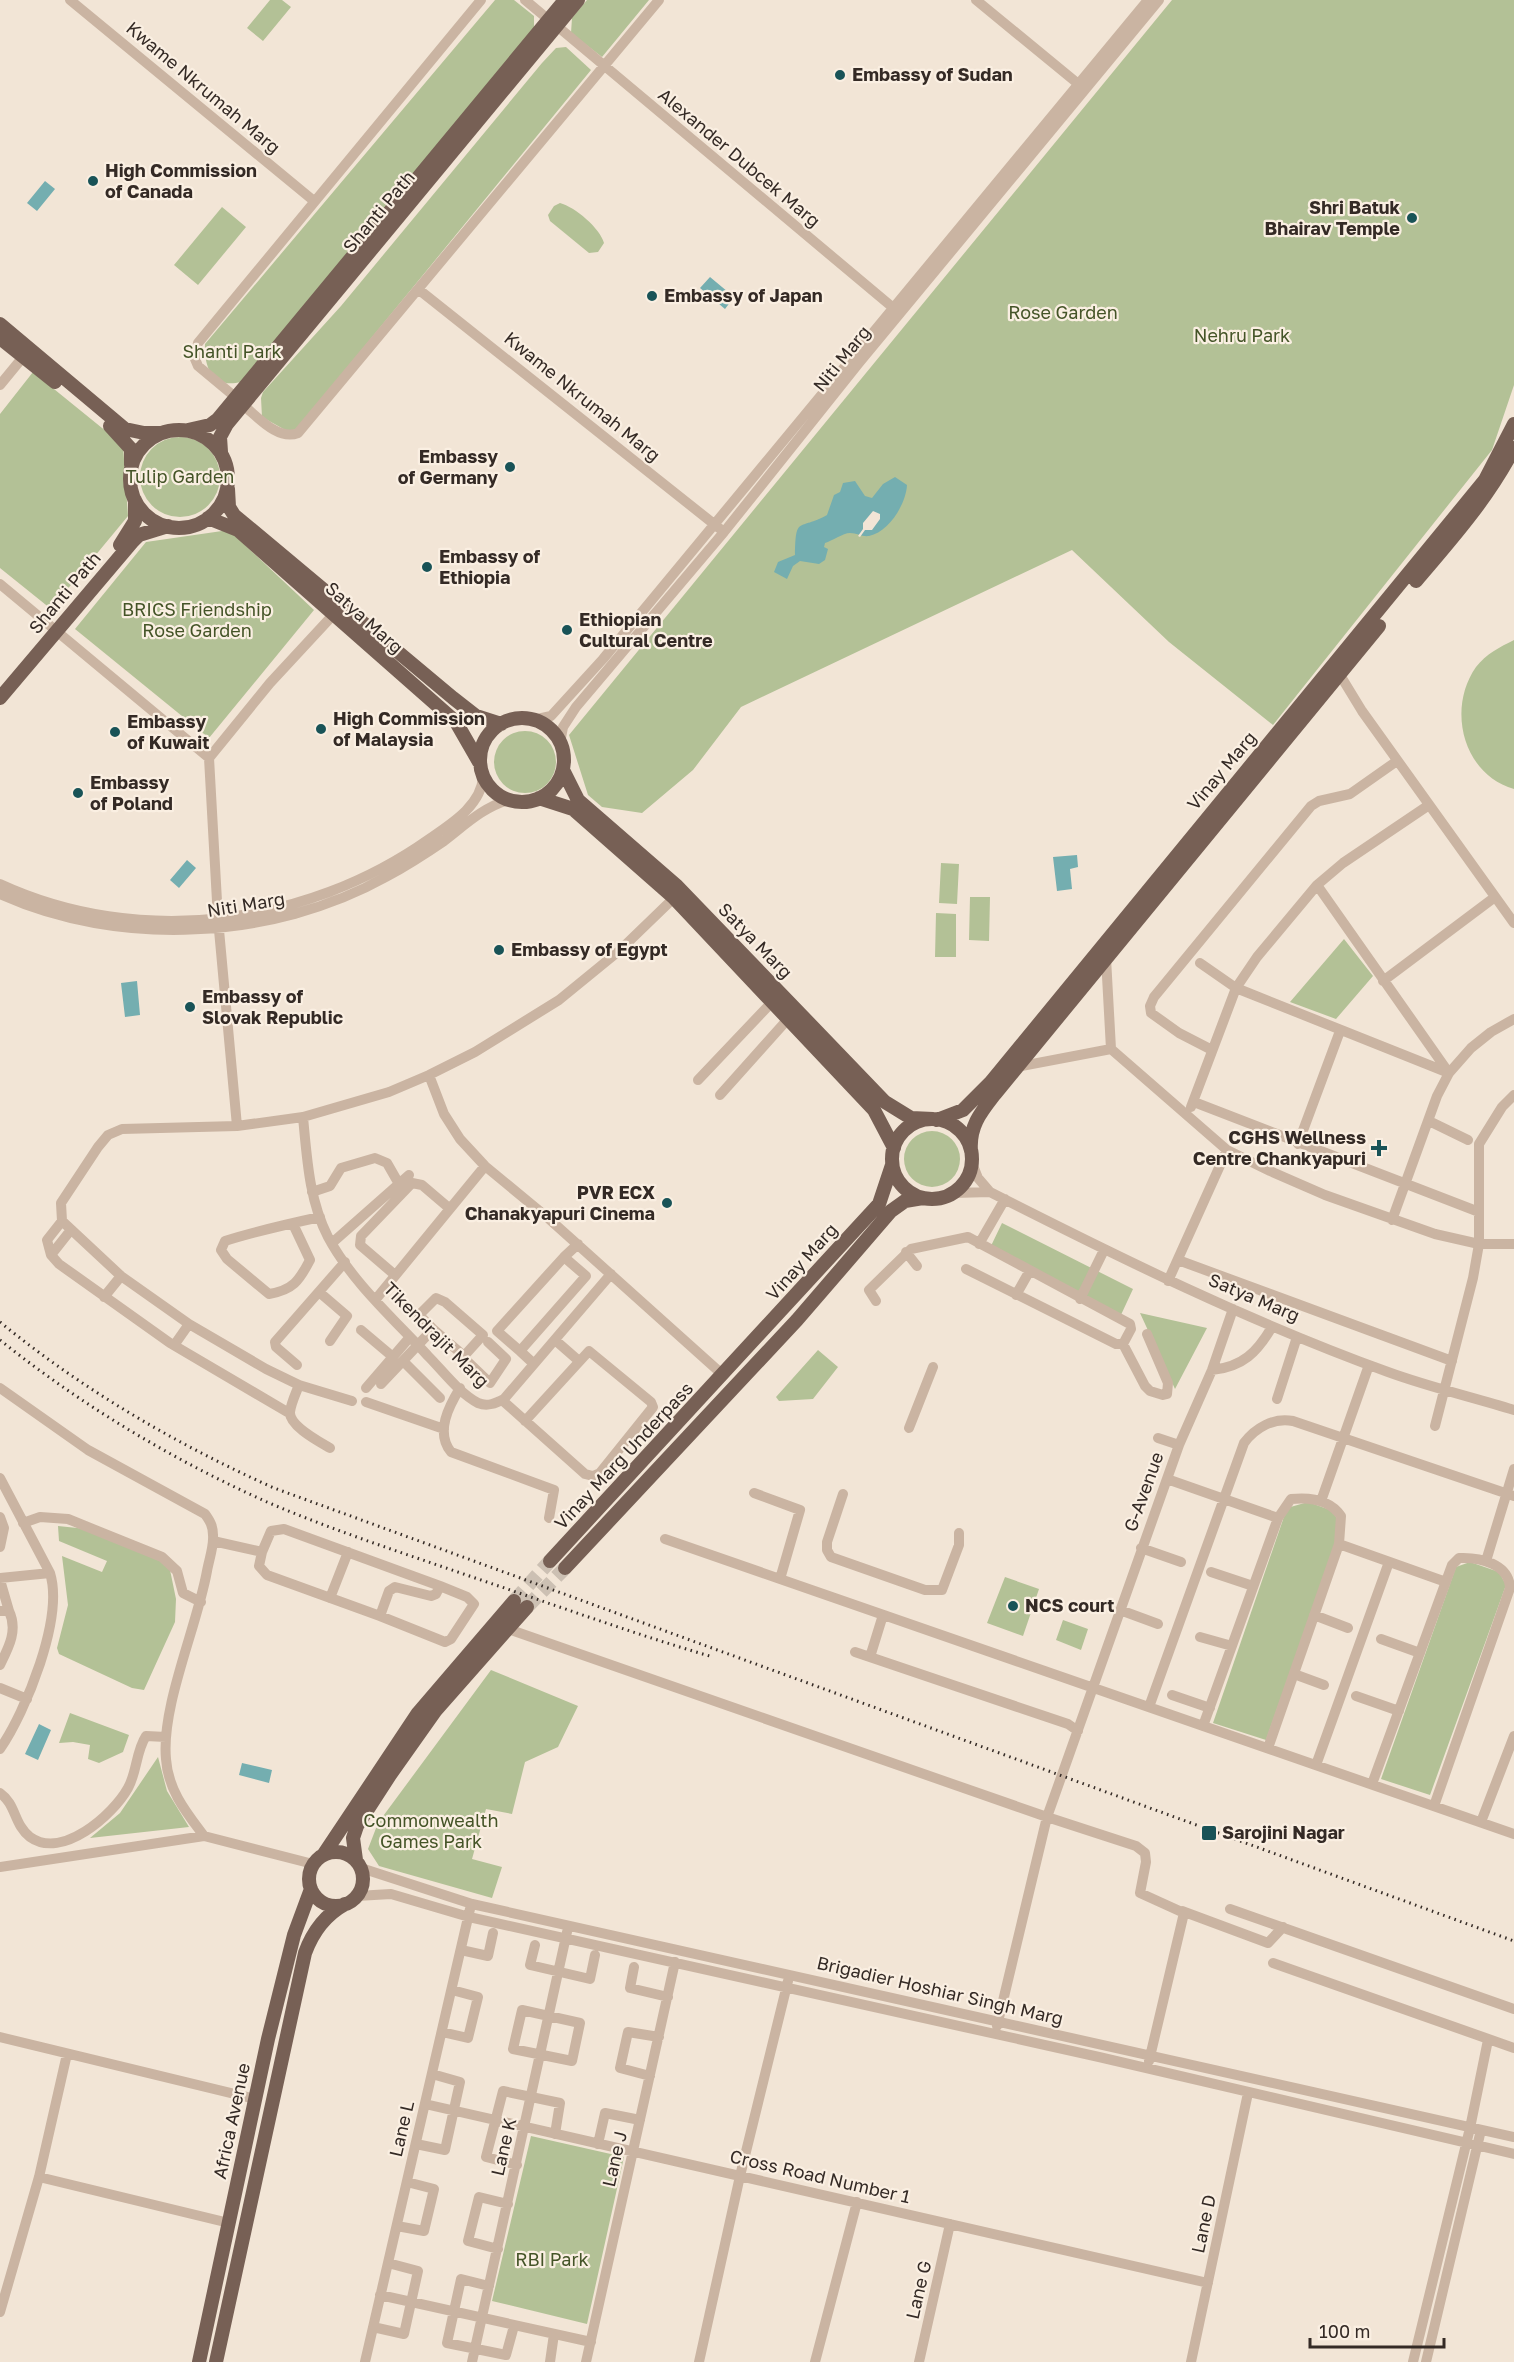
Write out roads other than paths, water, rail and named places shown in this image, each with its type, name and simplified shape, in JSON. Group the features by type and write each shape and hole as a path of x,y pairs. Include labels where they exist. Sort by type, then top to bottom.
{"main road":[{"name":"Shanti Path","path":"553,23 564,0"},
{"name":"Shanti Path","path":"188,430 214,422 238,401 553,23 578,0"},
{"path":"0,324 125,429 144,433 188,430 207,438 221,452 228,470 228,489 221,506 208,518 193,526 168,526 148,516 135,499 130,481 131,449 125,440 106,422 0,338"},
{"name":"Shanti Path","path":"221,452 222,432 238,401"},
{"name":"Vinay Marg","path":"972,1157 971,1133 977,1118 1337,670 1485,480 1514,424"},
{"path":"131,470 141,447 161,433"},
{"name":"Vinay Marg","path":"935,1119 963,1110 991,1082 1192,834 1444,548 1502,472 1514,448"},
{"name":"Satya Marg","path":"228,489 229,507 234,515 453,698 476,716 501,724"},
{"name":"Shanti Path","path":"0,698 127,537 135,521 135,499"},
{"name":"Satya Marg","path":"208,518 238,530 456,722 471,744 481,769"},
{"name":"Shanti Path","path":"0,690 133,541 140,535 168,526"},
{"path":"522,718 533,720 551,731 560,743 564,759 562,770 556,784 539,798 524,802 508,800 493,791 481,769 486,737 501,724 522,718"},
{"name":"Satya Marg","path":"562,770 578,800 678,894 885,1102 911,1118 935,1119"},
{"name":"Satya Marg","path":"539,798 573,809 678,894 772,1002 874,1110 894,1148"},
{"path":"935,1119 959,1130 972,1157 966,1180 954,1193 944,1198 923,1198 903,1186 892,1165 894,1148 899,1137 908,1127 935,1119"},
{"name":"Vinay Marg","path":"723,1375 879,1204 892,1165"},
{"name":"Vinay Marg","path":"737,1384 891,1211 905,1201 923,1198"},
{"name":"Vinay Marg Underpass","path":"550,1562 723,1375"},
{"name":"Vinay Marg Underpass","path":"565,1568 737,1384"},
{"path":"514,1601 418,1713 324,1854 313,1864 308,1881 310,1890 321,1902 329,1905 351,1900 363,1882 353,1838 357,1826 436,1710 527,1607"},
{"path":"324,1854 341,1852 358,1864"},
{"name":"Africa Avenue","path":"199,2362 255,2099 294,1935 310,1890"},
{"name":"Africa Avenue","path":"216,2362 305,1953 315,1932 324,1920 351,1900"}],"street":[{"name":"Kwame Nkrumah Marg","path":"70,0 314,201"},
{"path":"481,0 198,343 195,359 198,366 238,401 285,435 298,433 659,0"},
{"name":"Alexander Dubcek Marg","path":"525,0 896,311"},
{"path":"976,0 1081,86"},
{"name":"Niti Marg","path":"560,743 563,727 576,707 1081,86 1148,0"},
{"name":"Niti Marg","path":"1081,86 1159,0"},
{"name":"Kwame Nkrumah Marg","path":"418,289 719,529"},
{"path":"0,385 23,357"},
{"name":"Niti Marg","path":"533,720 551,716 563,706 719,529"},
{"path":"0,584 209,758"},
{"path":"237,1126 218,924 209,758 270,684 333,615"},
{"path":"1337,670 1397,761 1514,923"},
{"path":"1212,1050 1179,1033 1151,1013 1150,1006 1154,998 1270,853 1311,806 1319,801 1350,794 1397,761"},
{"name":"Niti Marg","path":"0,884 41,900 109,916 218,924 316,897 381,869 440,831 470,806 480,793 481,769"},
{"name":"Niti Marg","path":"0,894 81,920 157,928 285,918 344,896 412,862 476,814 508,800"},
{"path":"1186,1115 1194,1102 1236,988 1257,957 1317,885 1343,863 1429,805"},
{"path":"1317,885 1449,1073"},
{"path":"352,1401 299,1384 266,1369 189,1324 121,1276 70,1231 62,1221 61,1203 108,1135 122,1129 237,1126 303,1117 389,1092 429,1076 475,1052 560,1000 620,951 678,894"},
{"path":"1383,981 1496,897"},
{"path":"1107,958 1111,1049 1227,1150 1325,1195 1392,1220 1435,1234 1479,1244 1514,1244"},
{"path":"1200,963 1236,988 1449,1073"},
{"path":"698,1080 772,1002"},
{"path":"720,1095 788,1019"},
{"path":"1392,1220 1449,1073 1471,1048 1491,1032 1514,1019"},
{"path":"1298,1144 1340,1031"},
{"path":"1016,1067 1111,1049"},
{"path":"429,1076 444,1114 460,1139 485,1166 578,1244 723,1375"},
{"path":"1435,1426 1479,1244 1479,1144 1502,1107 1514,1095"},
{"path":"1194,1102 1479,1212"},
{"name":"Tikendrajit Marg","path":"303,1117 307,1168 312,1191 320,1217 332,1243 345,1262 414,1341 478,1403 494,1404 502,1400 611,1274"},
{"path":"1429,1121 1468,1140"},
{"path":"1167,1281 1227,1150"},
{"path":"972,1157 978,1178 990,1192"},
{"path":"312,1191 330,1186 341,1168 375,1158 387,1163 399,1184"},
{"path":"376,1299 485,1166"},
{"path":"332,1243 409,1175"},
{"path":"395,1275 360,1245 361,1236 412,1183 422,1185 449,1208"},
{"name":"Satya Marg","path":"954,1193 990,1192 1167,1281 1272,1327 1369,1365 1402,1382 1444,1389 1514,1410"},
{"path":"979,1244 1005,1199"},
{"path":"293,1224 310,1260 297,1285 285,1291 269,1294 227,1259 221,1250 225,1241 320,1217"},
{"path":"62,1221 47,1240 51,1254 59,1264 170,1343 289,1413 309,1437 330,1448"},
{"path":"51,1254 70,1231"},
{"path":"876,1301 869,1290 906,1252 920,1246 968,1238 1130,1324 1131,1329 1123,1344"},
{"path":"534,1364 497,1331 578,1244"},
{"path":"1080,1299 1104,1250"},
{"path":"906,1252 917,1266"},
{"path":"520,1351 585,1276 564,1257"},
{"path":"1178,1260 1452,1361"},
{"path":"297,1365 276,1347 275,1342 345,1262"},
{"path":"966,1269 1116,1344 1123,1344"},
{"path":"1016,1295 1029,1272"},
{"path":"104,1297 121,1276"},
{"path":"319,1292 347,1316 330,1341"},
{"path":"436,1298 446,1302 483,1335 464,1356 433,1329 419,1315 436,1298"},
{"name":"G-Avenue","path":"995,2033 1047,1817 1141,1548 1179,1445 1212,1370 1233,1309"},
{"path":"175,1344 189,1324"},
{"path":"1212,1370 1234,1366 1249,1358 1260,1347 1272,1327"},
{"path":"366,1388 414,1341 433,1329"},
{"path":"362,1330 441,1398"},
{"path":"1123,1344 1145,1386 1150,1391 1167,1394 1168,1383 1147,1334"},
{"path":"1277,1399 1297,1337"},
{"path":"555,1340 579,1361"},
{"path":"466,1360 490,1383 502,1367 505,1356 488,1342"},
{"path":"502,1400 525,1421 585,1474 592,1476 600,1473 653,1407 651,1402 594,1353 586,1353 525,1421"},
{"path":"381,1384 398,1359"},
{"path":"1321,1502 1369,1365"},
{"path":"502,1367 519,1381"},
{"path":"909,1428 933,1367"},
{"path":"289,1413 299,1384"},
{"path":"0,1388 88,1450 205,1514 212,1523 213,1541 201,1602 170,1711 166,1737 166,1760 170,1782 178,1802 204,1836"},
{"path":"460,1388 449,1406 444,1429 447,1448 451,1452 554,1490 549,1518"},
{"path":"366,1402 444,1429"},
{"path":"1149,1707 1244,1443 1252,1431 1286,1420 1343,1437 1510,1495"},
{"path":"1158,1438 1179,1445"},
{"path":"1486,1561 1510,1495 1514,1468"},
{"path":"0,1478 50,1573 54,1598 52,1622 27,1699 20,1717 0,1749"},
{"path":"1167,1479 1278,1518"},
{"path":"754,1493 800,1510 780,1579"},
{"path":"843,1494 827,1542 827,1550 831,1557 925,1590 942,1590 959,1545 958,1533"},
{"path":"1203,1726 1278,1518 1291,1499 1302,1498 1321,1502 1335,1507 1341,1516 1339,1544 1268,1748"},
{"path":"23,1522 40,1517 68,1519 162,1557 177,1571 183,1593 201,1602"},
{"path":"0,1518 4,1528 0,1547"},
{"path":"279,1528 440,1586 467,1597 474,1604 451,1639 445,1641 267,1575 259,1566 262,1552 271,1531 279,1528"},
{"path":"665,1539 1514,1834"},
{"path":"213,1541 262,1552"},
{"path":"1339,1544 1446,1582"},
{"path":"1141,1548 1181,1562"},
{"path":"330,1598 348,1552"},
{"path":"1372,1784 1452,1565 1460,1558 1486,1561 1503,1569 1510,1577 1510,1603 1434,1806"},
{"path":"1316,1765 1389,1562"},
{"path":"1211,1572 1253,1586"},
{"path":"0,1665 4,1647 15,1623 5,1611 0,1579 50,1573"},
{"path":"380,1616 392,1588 399,1587 431,1596 436,1594 440,1586"},
{"path":"1120,1610 1158,1624"},
{"path":"870,1657 884,1615"},
{"path":"1314,1616 1348,1628"},
{"path":"508,1629 1136,1846 1144,1853 1146,1862 1140,1893 1268,1943 1283,1927"},
{"path":"1200,1636 1232,1646"},
{"path":"1381,1639 1420,1653"},
{"path":"855,1652 1068,1724 1078,1731"},
{"path":"1294,1674 1324,1685"},
{"path":"0,1688 27,1699"},
{"path":"1172,1695 1210,1708"},
{"path":"1356,1696 1399,1710"},
{"path":"0,1793 9,1801 19,1827 32,1839 53,1844 72,1840 95,1823 128,1789 146,1736 166,1737"},
{"path":"1481,1822 1509,1766 1514,1736"},
{"path":"0,1867 204,1836 313,1864"},
{"name":"Brigadier Hoshiar Singh Marg","path":"358,1864 472,1904 1514,2138"},
{"name":"Brigadier Hoshiar Singh Marg","path":"351,1900 391,1894 469,1917 995,2033 1514,2154"},
{"name":"Lane L","path":"365,2362 472,1904"},
{"path":"1230,1909 1514,2009"},
{"path":"1148,2069 1184,1915 1182,1911"},
{"name":"Lane K","path":"472,2362 569,1926"},
{"path":"461,1950 488,1956 493,1933"},
{"path":"535,1945 530,1965 590,1979 595,1955"},
{"name":"Lane J","path":"586,2362 675,1962"},
{"path":"1273,1963 1514,2048"},
{"path":"634,1967 630,1988 668,1997"},
{"path":"699,2362 740,2176 789,1975"},
{"path":"442,2032 468,2038 478,1997 452,1990"},
{"path":"522,2010 580,2023 572,2061 541,2055 513,2049 522,2010"},
{"path":"650,2076 620,2068 628,2032 659,2037"},
{"path":"0,2037 255,2099"},
{"path":"1413,2362 1476,2129 1488,2040"},
{"path":"0,2312 39,2177 67,2054"},
{"path":"416,2144 445,2150 460,2082 432,2074"},
{"path":"517,2165 486,2157 503,2091 561,2103 555,2134"},
{"name":"Lane D","path":"1191,2362 1248,2093"},
{"name":"Cross Road Number 1","path":"425,2104 1208,2283"},
{"path":"598,2144 605,2113 640,2120"},
{"path":"1426,2362 1472,2145"},
{"path":"39,2177 229,2223"},
{"path":"397,2226 424,2231 434,2189 407,2181"},
{"path":"498,2249 468,2241 479,2197 508,2204"},
{"path":"815,2362 857,2202"},
{"name":"Lane G","path":"919,2362 950,2224"},
{"path":"373,2327 404,2334 418,2271 388,2263"},
{"path":"489,2286 461,2279 447,2343 506,2355 514,2326"},
{"path":"380,2295 591,2342"},
{"path":"550,2362 554,2334"}],"water":[{"path":"45,181 55,189 37,211 27,203"},
{"path":"710,277 734,297 725,309 700,288"},
{"path":"895,477 907,485 906,492 900,508 883,529 869,536 847,533 825,543 824,547 828,549 825,560 819,564 800,561 793,566 787,579 774,572 778,562 795,555 796,534 800,526 827,515 834,495 840,492 843,483 855,481 865,496 872,498 883,484"},
{"path":"1077,855 1078,867 1070,869 1072,889 1057,891 1053,857"},
{"path":"187,860 196,868 179,888 170,880"},
{"path":"137,981 140,1015 125,1017 121,983"},
{"path":"39,1724 51,1730 38,1760 25,1754"},
{"path":"242,1763 272,1770 269,1783 239,1775"}],"tunnel":[{"path":"514,1601 550,1561"},
{"path":"527,1607 565,1568"}],"railway":[{"path":"0,1322 64,1370 131,1414 202,1453 274,1488 1514,1941"},
{"path":"0,1340 63,1387 129,1430 197,1468 267,1502 400,1552 713,1657"}],"place":[{"name":"Embassy of Sudan","path":"840,75"},
{"name":"High Commission of Canada","path":"93,181"},
{"name":"Shri Batuk Bhairav Temple","path":"1412,218"},
{"name":"Embassy of Japan","path":"652,296"},
{"name":"Embassy of Germany","path":"510,467"},
{"name":"Embassy of Ethiopia","path":"427,567"},
{"name":"Ethiopian Cultural Centre","path":"567,630"},
{"name":"High Commission of Malaysia","path":"321,729"},
{"name":"Embassy of Kuwait","path":"115,732"},
{"name":"Embassy of Poland","path":"78,793"},
{"name":"Embassy of Egypt","path":"499,950"},
{"name":"Embassy of Slovak Republic","path":"190,1007"},
{"name":"CGHS Wellness Centre Chankyapuri","path":"1379,1148"},
{"name":"PVR ECX Chanakyapuri Cinema","path":"667,1203"},
{"name":"NCS court","path":"1013,1606"},
{"name":"Sarojini Nagar","path":"1209,1833"}],"park label":[{"name":"Rose Garden","path":"1063,313"},
{"name":"Nehru Park","path":"1242,336"},
{"name":"Shanti Park","path":"232,352"},
{"name":"Tulip Garden","path":"180,477"},
{"name":"BRICS Friendship Rose Garden","path":"197,620"},
{"name":"Commonwealth Games Park","path":"431,1831"},
{"name":"RBI Park","path":"552,2260"}]}
